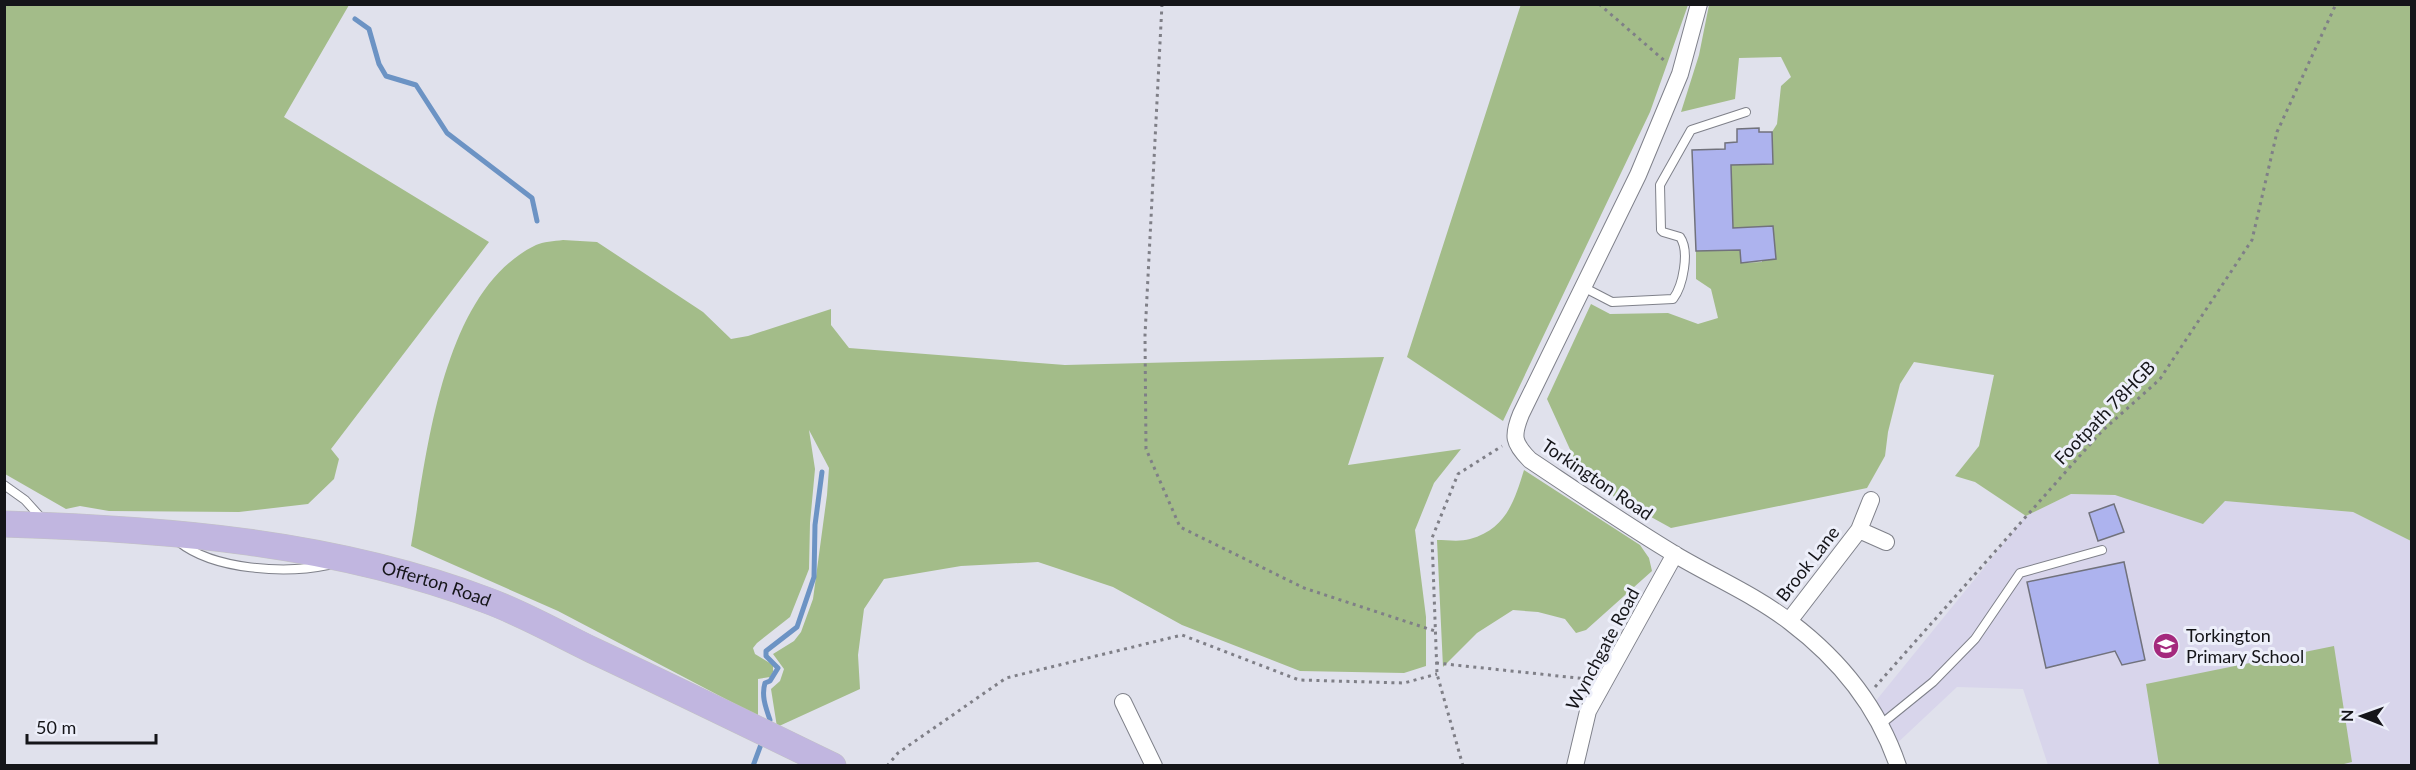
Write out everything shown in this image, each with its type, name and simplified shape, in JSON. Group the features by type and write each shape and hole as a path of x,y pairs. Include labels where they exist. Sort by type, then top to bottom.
{"main road":[{"name":"Offerton Road","path":"4,524 259,542 349,559 423,579 487,600 833,765"}],"street":[{"path":"1514,437 1521,414 1638,175 1680,74 1699,4"},
{"name":"Torkington Road","path":"1514,437 1519,449 1530,460 1675,554 1789,621 1833,658 1864,698 1892,748 1898,765"},
{"name":"Brook Lane","path":"1789,621 1858,530 1871,500"},
{"name":"Brook Lane","path":"1858,530 1886,542"},
{"name":"Wynchgate Road","path":"1575,765 1588,711 1675,554"},
{"path":"1123,702 1154,765"}],"lane":[{"path":"1583,287 1612,302 1673,299 1679,286 1684,246 1680,237 1661,230 1661,182 1691,130 1746,112"},
{"path":"4,485 25,500 48,526"},
{"path":"1879,725 1932,682 1975,639 2020,573 2102,550"}],"path":[{"path":"1161,4 1145,335 1146,449 1180,528 1304,588 1436,632"},
{"path":"1599,4 1680,74"},
{"name":"Footpath 78HGB","path":"1864,698 2101,432 2160,379 2252,240 2277,132 2336,4"},
{"path":"1463,765 1437,674 1432,538 1458,474 1514,437"},
{"path":"887,765 898,753 1006,678 1182,635 1299,680 1404,683 1437,674"},
{"path":"1436,663 1605,681"}],"shaded area":[{"name":"Torkington Primary School","path":"2071,494 2181,497 2353,512 2411,541 2411,765 2048,765 2023,689 1957,687 1892,748 1870,708 2026,516"}],"green space":[{"path":"5,4 349,5 284,117 489,242 331,449 339,459 334,479 308,504 239,512 109,511 80,506 66,509 5,474"},
{"path":"1521,4 1688,5 1650,112 1503,421 1407,357"},
{"path":"1709,5 2411,5 2411,541 2353,512 2225,501 2203,524 2115,495 2071,494 2026,516 1975,482 1955,476 1979,446 1994,375 1914,362 1900,384 1888,432 1885,456 1867,488 1671,528 1584,480 1547,399 1591,304 1610,314 1668,313 1698,324 1718,318 1711,289 1696,279 1696,251 1740,250 1741,263 1762,262 1762,259 1776,258 1773,226 1733,228 1731,165 1773,164 1772,132 1777,124 1781,86 1791,77 1781,57 1739,58 1735,99 1681,112 1699,55"},
{"path":"563,240 597,242 703,312 731,339 748,336 831,309 831,325 849,348 1065,365 1384,357 1348,465 1461,449 1434,483 1415,530 1426,617 1426,666 1404,673 1300,671 1182,625 1113,587 1038,562 961,566 884,579 864,609 858,655 860,689 777,727 771,689 780,681 784,669 773,654 794,641 801,632 813,599 827,495 829,468 809,430 815,469 809,569 790,617 753,648 755,654 773,665 770,677 758,679 758,716 558,611 411,546 433,422 444,378 459,336 479,298 504,267 536,245"},
{"path":"1524,470 1640,545 1649,558 1652,571 1586,630 1576,633 1565,619 1538,612 1513,610 1477,633 1443,667 1437,540 1466,540 1492,528 1507,513"},
{"path":"2334,646 2352,762 2336,766 2159,765 2146,684"}],"building":[{"path":"1759,128 1759,132 1772,132 1773,164 1731,165 1733,228 1773,226 1776,259 1741,263 1740,250 1696,251 1692,150 1725,149 1725,143 1737,142 1737,129"},
{"path":"2114,504 2124,532 2098,541 2089,513"},
{"path":"2124,562 2145,660 2122,665 2115,651 2046,668 2027,582"}],"waterway":[{"path":"355,19 369,29 379,64 386,76 416,85 447,133 532,198 537,221"},
{"path":"767,727 770,720 764,702 764,688 765,683 770,681 778,668 766,656 766,651 797,627 814,577 815,525 822,472"},
{"path":"753,766 763,739"}],"place":[{"name":"Torkington Primary School","path":"2166,646"}]}
